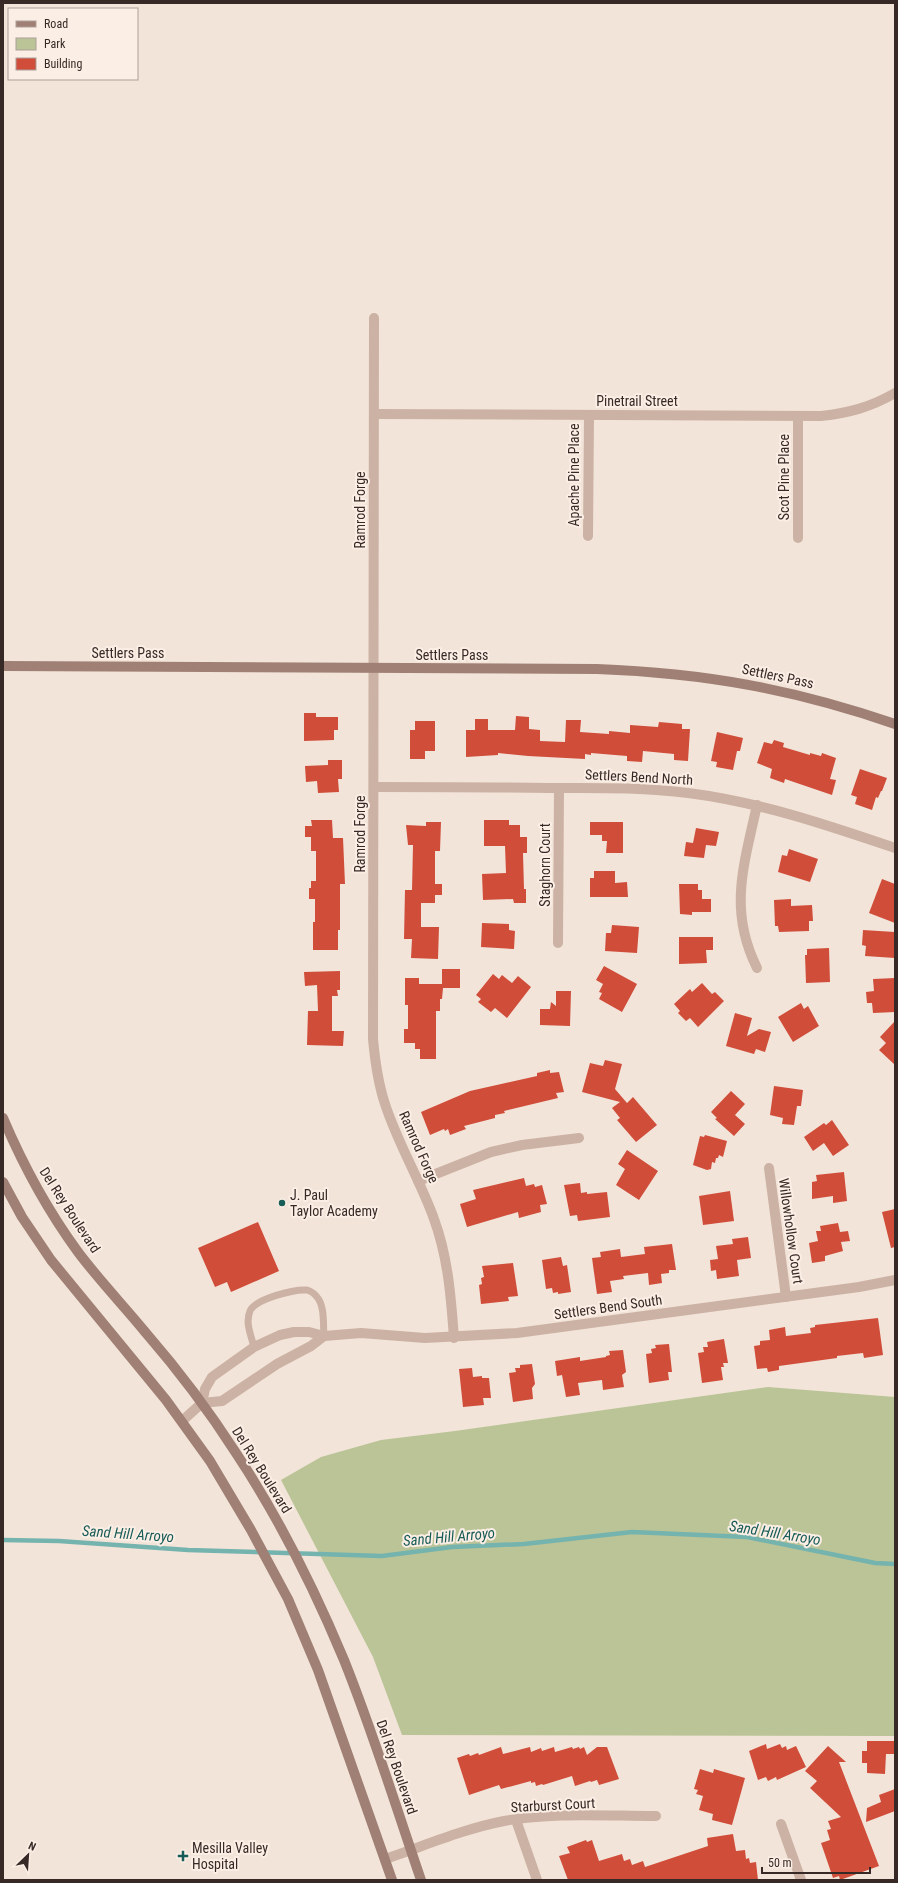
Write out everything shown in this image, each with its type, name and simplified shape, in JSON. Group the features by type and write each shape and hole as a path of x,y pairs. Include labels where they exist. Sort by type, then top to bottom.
{"main road":[{"name":"Settlers Pass","path":"3,666 597,669 687,674 778,690 833,704 895,724"},
{"name":"Del Rey Boulevard","path":"3,1118 32,1179 73,1246 161,1350 202,1403 238,1455 264,1499 311,1585 344,1661 421,1880"},
{"path":"3,1182 22,1217 51,1260 182,1421 210,1461 251,1530 298,1622 328,1694 392,1880"}],"street":[{"name":"Ramrod Forge","path":"374,318 374,787 372,1023 374,1057 386,1105 434,1218 444,1250 449,1281 454,1338"},
{"name":"Pinetrail Street","path":"375,414 821,416 851,412 880,402 895,393"},
{"name":"Apache Pine Place","path":"588,536 589,415"},
{"name":"Scot Pine Place","path":"798,416 798,538"},
{"name":"Settlers Bend North","path":"374,787 559,788 669,791 757,805 801,817 895,848"},
{"name":"Staghorn Court","path":"558,942 559,788"},
{"path":"757,805 741,878 740,903 746,943 757,968"},
{"path":"418,1181 491,1152 579,1138"},
{"name":"Willowhollow Court","path":"769,1168 786,1297"},
{"name":"Settlers Bend South","path":"202,1403 205,1389 212,1377 254,1347 280,1335 294,1332 309,1332 324,1336 361,1334 425,1338 454,1338 517,1333 859,1287 895,1280"},
{"path":"182,1421 202,1403 222,1401 277,1364 311,1346 324,1336"},
{"name":"Starburst Court","path":"385,1859 481,1827 516,1820 563,1816 656,1816"},
{"path":"516,1820 536,1880"},
{"path":"781,1824 801,1880"}],"lane":[{"path":"254,1347 247,1323 250,1310 261,1301 294,1291 308,1290 317,1297 322,1309 324,1336"}],"green space":[{"path":"768,1387 895,1397 895,1736 402,1735 373,1657 281,1480 321,1457 381,1440"}],"building":[{"path":"304,713 316,713 316,717 338,717 338,730 334,730 334,740 304,741"},
{"path":"516,716 529,717 529,729 540,730 540,741 565,742 566,720 581,720 580,732 609,734 609,731 630,733 630,725 658,727 659,722 682,724 682,729 690,729 688,761 674,760 674,754 643,751 642,762 627,761 627,756 591,753 591,755 585,754 585,759 498,753 498,755 466,757 466,730 475,730 475,719 488,719 488,730 515,730"},
{"path":"415,721 435,721 435,751 425,751 425,759 410,759 410,730 415,730"},
{"path":"717,732 743,738 740,751 737,751 733,770 716,767 717,762 711,761"},
{"path":"774,740 784,743 783,747 810,755 810,753 821,756 822,753 836,758 830,779 836,780 832,795 785,779 784,783 770,778 772,769 757,763 764,742 772,744"},
{"path":"328,760 342,760 342,779 338,779 339,792 318,793 317,781 306,782 305,766 328,765"},
{"path":"860,769 887,778 878,798 876,797 872,810 855,804 857,797 851,795"},
{"path":"311,820 332,820 333,838 343,838 345,884 340,884 340,930 338,930 338,950 313,950 315,899 309,899 309,888 311,888 311,881 316,881 316,851 311,851 311,837 305,837 305,826 312,826"},
{"path":"484,820 509,820 509,825 520,825 520,837 527,837 527,853 523,853 526,903 514,903 513,899 483,900 482,874 506,873 505,846 484,846"},
{"path":"426,822 441,822 440,851 435,851 435,884 442,884 442,895 435,895 435,903 421,903 421,927 439,927 438,959 411,958 412,939 404,939 405,890 412,890 413,845 408,845 406,825 426,826"},
{"path":"590,822 623,822 623,853 606,853 607,841 602,841 602,835 590,835"},
{"path":"696,828 719,832 716,846 706,845 704,858 684,856 686,842 693,843"},
{"path":"789,849 818,859 810,882 778,872 782,855 787,856"},
{"path":"594,871 615,871 615,883 627,882 628,897 590,897 590,878 594,878"},
{"path":"882,879 895,884 895,923 869,913"},
{"path":"679,884 698,884 698,890 702,890 702,899 711,899 711,912 692,912 692,915 680,914"},
{"path":"791,899 791,906 812,905 813,921 809,921 809,931 779,932 778,926 775,926 774,900"},
{"path":"482,923 509,924 509,930 515,931 514,949 481,947"},
{"path":"612,925 639,927 637,953 605,951 606,933 611,933"},
{"path":"863,930 895,932 895,958 865,956 866,946 862,945"},
{"path":"679,937 713,937 713,950 706,950 707,963 679,964"},
{"path":"829,948 830,982 806,983 805,955 807,955 807,949"},
{"path":"604,966 637,984 622,1012 599,999 602,993 599,992 603,984 596,980"},
{"path":"442,969 460,969 460,988 443,988 442,999 440,999 440,1011 436,1011 436,1059 420,1059 420,1049 415,1049 415,1043 404,1043 404,1029 408,1029 408,1005 405,1005 405,978 419,978 419,984 442,984"},
{"path":"340,971 340,990 337,990 338,996 332,996 332,1031 344,1031 343,1046 307,1045 308,1011 318,1011 317,985 305,986 304,972"},
{"path":"493,974 499,979 502,975 512,983 518,976 531,987 507,1018 495,1008 491,1012 478,1002 481,999 476,995"},
{"path":"895,978 895,1012 873,1013 872,1003 867,1003 866,992 874,991 873,979"},
{"path":"702,983 712,994 715,992 724,1001 698,1027 690,1018 686,1021 678,1013 680,1011 674,1004 690,989 692,992"},
{"path":"556,991 571,991 570,1026 540,1025 540,1009 550,1009 551,1002 556,1006"},
{"path":"801,1003 804,1009 808,1006 819,1026 793,1042 778,1017"},
{"path":"735,1013 752,1018 747,1036 759,1029 771,1032 765,1052 756,1049 754,1054 726,1046"},
{"path":"895,1021 895,1065 879,1050 886,1043 880,1037"},
{"path":"605,1060 622,1064 615,1089 627,1103 633,1097 657,1125 636,1142 617,1120 620,1118 612,1108 620,1102 582,1092 590,1063 603,1066"},
{"path":"550,1070 550,1073 559,1072 564,1092 556,1093 558,1098 504,1111 505,1113 495,1115 495,1118 464,1126 466,1129 450,1135 448,1129 445,1131 444,1129 430,1135 421,1112 470,1091 537,1076 537,1073"},
{"path":"774,1086 803,1090 801,1106 797,1106 794,1125 782,1124 783,1118 770,1115"},
{"path":"731,1091 745,1104 735,1115 745,1124 734,1136 715,1119 717,1118 711,1112"},
{"path":"832,1120 849,1145 833,1156 824,1143 813,1151 804,1137 824,1123 826,1125"},
{"path":"705,1135 727,1141 723,1157 719,1155 718,1158 716,1158 715,1163 712,1162 711,1169 707,1170 693,1165 700,1136 704,1137"},
{"path":"627,1150 658,1171 639,1200 616,1185 625,1169 618,1164"},
{"path":"844,1172 847,1201 833,1203 833,1196 812,1199 812,1182 817,1181 816,1175"},
{"path":"524,1178 526,1186 534,1184 535,1187 542,1185 547,1204 540,1205 541,1212 519,1218 518,1212 467,1227 460,1204 476,1199 473,1190"},
{"path":"580,1183 581,1193 587,1192 587,1194 607,1192 610,1217 578,1221 577,1215 570,1216 564,1185"},
{"path":"730,1191 734,1221 703,1225 699,1196"},
{"path":"895,1209 895,1247 891,1248 882,1212"},
{"path":"258,1222 279,1271 231,1292 227,1282 215,1287 198,1248"},
{"path":"838,1223 840,1232 848,1231 850,1241 841,1242 843,1251 825,1256 825,1261 812,1263 809,1243 818,1241 816,1231 821,1231 820,1226"},
{"path":"748,1237 751,1258 737,1260 739,1276 717,1279 716,1270 711,1271 710,1260 718,1259 716,1246 733,1244 732,1239"},
{"path":"672,1244 676,1270 669,1270 669,1273 661,1274 662,1283 649,1285 648,1273 623,1276 624,1279 610,1281 612,1292 597,1294 592,1258 601,1257 600,1252 620,1249 621,1257 645,1254 644,1247"},
{"path":"561,1257 563,1266 567,1265 571,1292 558,1294 558,1292 553,1293 552,1288 546,1289 542,1260"},
{"path":"513,1263 518,1296 508,1297 509,1301 481,1304 479,1285 482,1284 481,1278 484,1277 482,1266"},
{"path":"878,1318 883,1355 864,1358 863,1353 837,1356 837,1358 779,1366 779,1370 768,1372 767,1368 757,1369 754,1346 760,1345 760,1341 770,1340 769,1330 785,1327 786,1336 811,1333 810,1328 815,1327 815,1325"},
{"path":"724,1339 728,1363 723,1363 724,1367 721,1367 723,1380 702,1383 698,1353 704,1352 703,1347 708,1347 707,1342"},
{"path":"669,1344 672,1372 668,1372 669,1380 649,1383 646,1354 652,1353 651,1349 656,1348 655,1345"},
{"path":"623,1350 626,1372 622,1375 624,1387 603,1390 602,1380 578,1383 580,1395 566,1397 562,1375 557,1376 555,1361 580,1357 580,1361 606,1357 610,1355 609,1351"},
{"path":"532,1364 535,1384 532,1388 533,1399 513,1402 509,1373 516,1372 515,1368 520,1368 520,1365"},
{"path":"472,1368 473,1377 482,1376 482,1378 489,1378 491,1398 483,1398 484,1405 463,1407 459,1369"},
{"path":"867,1741 895,1741 895,1754 886,1754 885,1774 867,1773 867,1763 862,1763 862,1751 867,1751"},
{"path":"766,1744 767,1749 780,1744 782,1748 786,1746 787,1750 796,1746 806,1767 777,1780 776,1777 768,1781 766,1777 758,1780 749,1751"},
{"path":"828,1746 846,1762 839,1762 879,1866 840,1880 839,1876 833,1878 821,1843 830,1840 827,1830 831,1829 828,1821 841,1817 810,1788 817,1781 805,1771"},
{"path":"501,1747 503,1754 530,1747 531,1752 541,1748 542,1751 554,1747 555,1752 572,1747 573,1749 579,1747 580,1749 584,1747 587,1755 597,1747 607,1747 619,1779 599,1785 597,1780 575,1786 572,1776 536,1786 535,1782 531,1783 531,1781 501,1789 499,1785 469,1795 457,1758 469,1754 470,1756 478,1753 479,1755"},
{"path":"700,1769 713,1773 714,1769 745,1778 732,1825 712,1820 713,1814 699,1810 703,1796 696,1794 698,1790 694,1789"},
{"path":"895,1789 895,1811 866,1822 867,1808 881,1802 879,1795"},
{"path":"733,1834 736,1851 745,1850 746,1859 749,1858 750,1863 756,1862 758,1880 568,1880 559,1856 570,1853 567,1847 586,1840 587,1842 592,1840 599,1861 622,1854 624,1861 630,1859 632,1865 643,1861 645,1867 708,1846 707,1838"}],"waterway":[{"name":"Sand Hill Arroyo","path":"3,1540 59,1541 188,1550 382,1556 452,1547 524,1544 632,1532 747,1537 875,1563 895,1564"}],"place":[{"name":"J. Paul Taylor Academy","path":"282,1203"},
{"name":"Mesilla Valley Hospital","path":"183,1856"}]}
